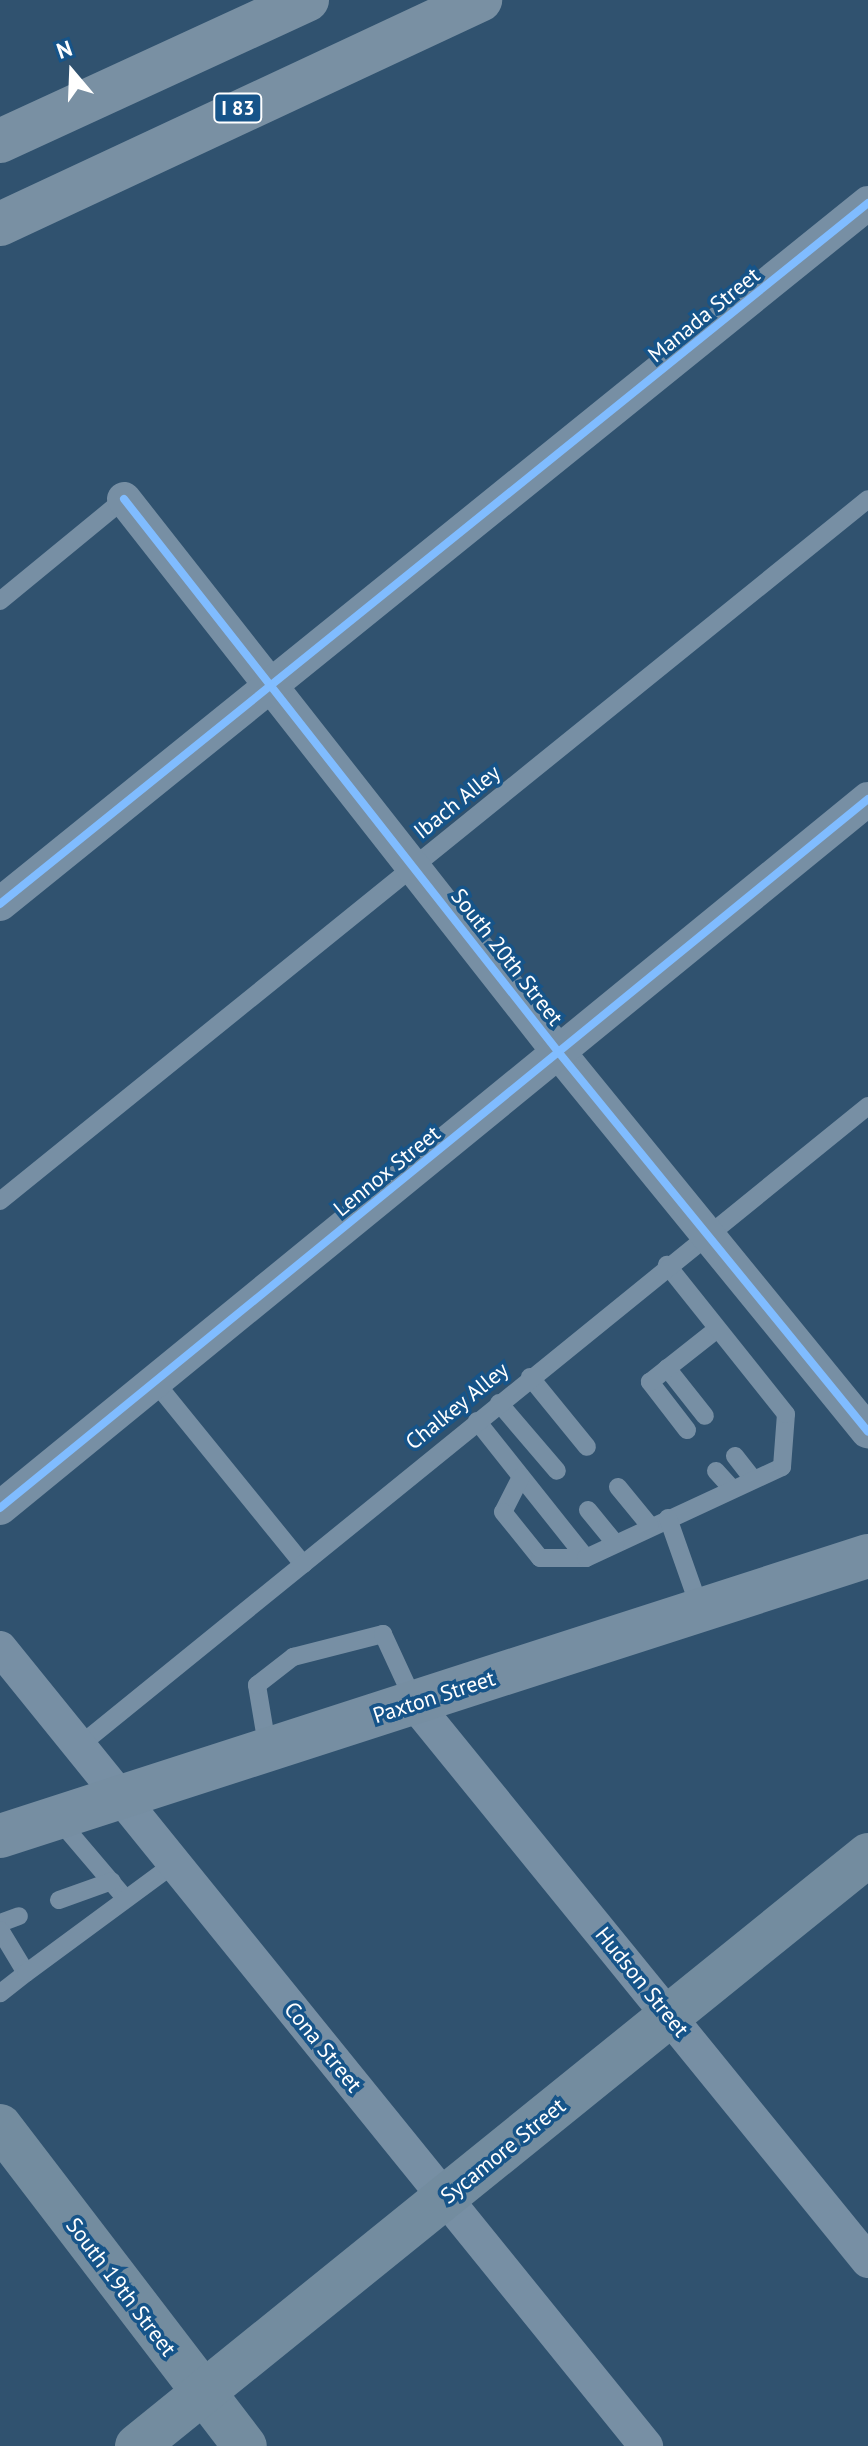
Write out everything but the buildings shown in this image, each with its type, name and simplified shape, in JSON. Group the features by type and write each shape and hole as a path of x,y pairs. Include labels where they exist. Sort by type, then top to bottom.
{"highway":[{"path":"0,141 307,0"},
{"name":"I 83","path":"0,224 480,0"}],"main road":[{"name":"Paxton Street","path":"0,1836 868,1556"},
{"name":"Sycamore Street","path":"137,2446 868,1855"},
{"name":"South 19th Street","path":"0,2126 202,2394 245,2446"}],"street":[{"name":"Manada Street","path":"0,904 276,688 868,203"},
{"name":"South 20th Street","path":"124,499 276,688 560,1054 710,1231 868,1431"},
{"name":"Lennox Street","path":"0,1508 560,1054 868,799"},
{"name":"Cona Street","path":"0,1648 646,2446"},
{"name":"Hudson Street","path":"415,1704 868,2261"}],"lane":[{"path":"0,601 124,499"},
{"name":"Ibach Alley","path":"0,1201 868,499"},
{"name":"Chalkey Alley","path":"79,1746 667,1265 868,1106"},
{"path":"521,1477 503,1512 540,1558 586,1558 782,1467 786,1414 667,1265"},
{"path":"687,1430 650,1382 717,1329"},
{"path":"667,1368 705,1416"},
{"path":"530,1377 587,1447"},
{"path":"155,1382 303,1564"},
{"path":"499,1403 557,1471"},
{"path":"477,1421 586,1558"},
{"path":"735,1456 753,1479"},
{"path":"716,1471 732,1489"},
{"path":"618,1487 659,1522 700,1609"},
{"path":"588,1510 615,1543"},
{"path":"268,1751 257,1685 293,1657 353,1637 383,1634 415,1704"},
{"path":"57,1818 126,1899"},
{"path":"0,1993 175,1863"},
{"path":"59,1900 112,1881"},
{"path":"0,1923 19,1916"},
{"path":"0,1930 26,1973"}],"cycle path":[{"path":"0,904 868,203"},
{"path":"124,499 560,1054 868,1431"},
{"path":"0,1508 868,799"}]}
